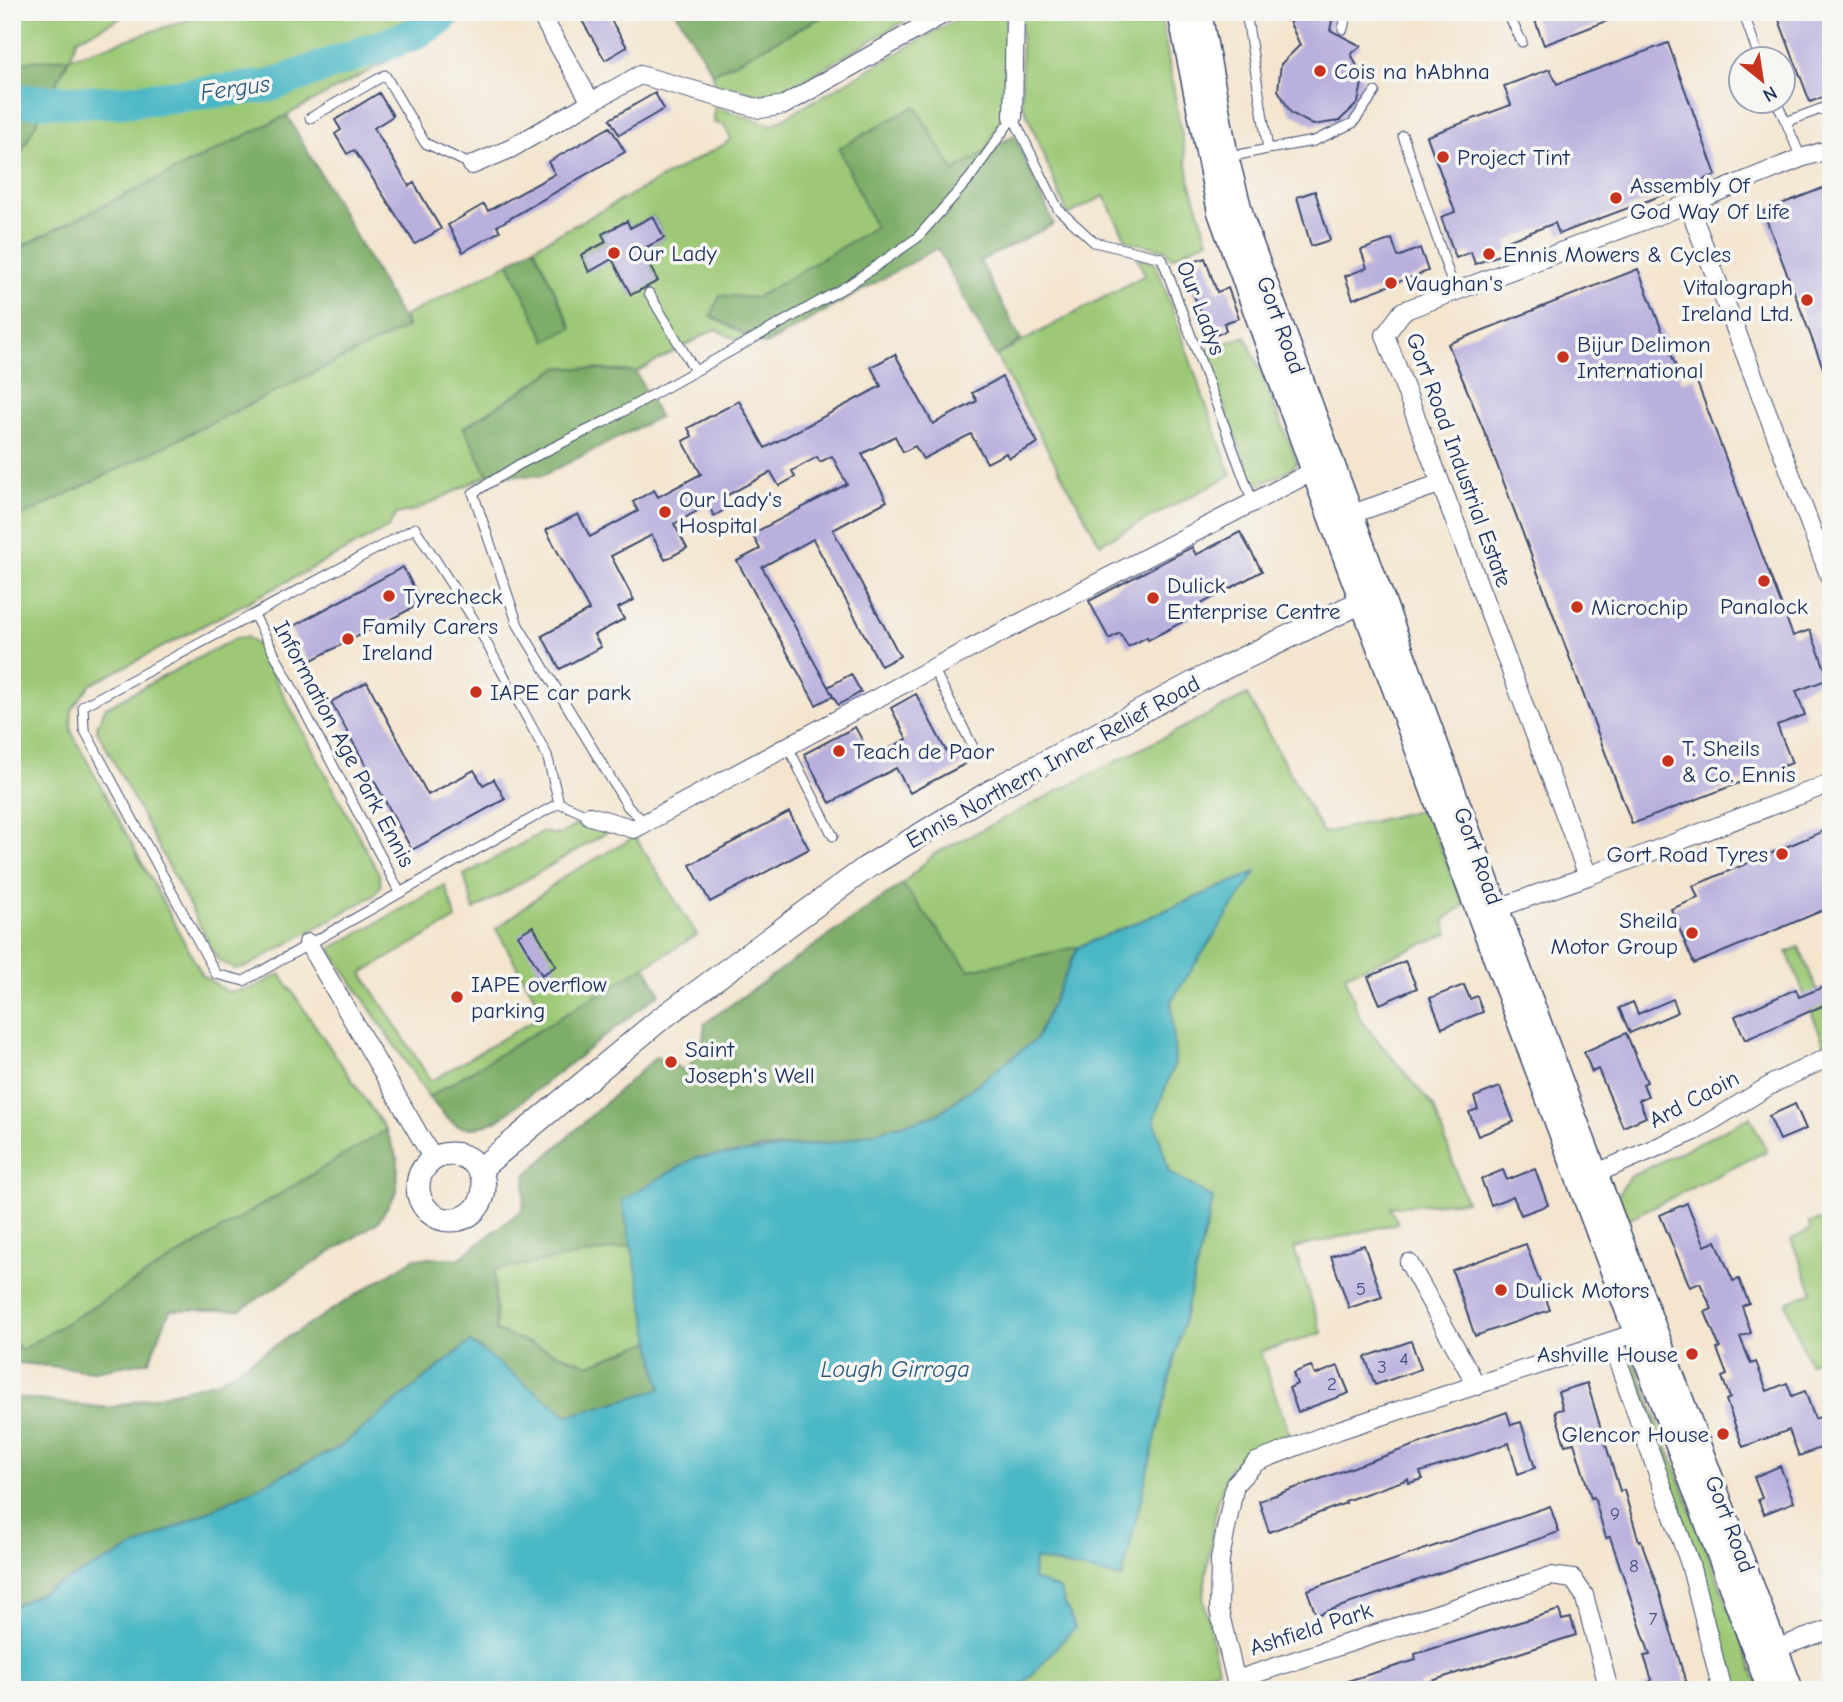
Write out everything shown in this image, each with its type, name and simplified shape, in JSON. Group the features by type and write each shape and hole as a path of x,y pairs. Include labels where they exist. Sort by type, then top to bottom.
{"main road":[{"name":"Gort Road","path":"1180,12 1217,159 1243,223 1323,466 1587,1177 1767,1651 1791,1690"},
{"name":"Gort Road","path":"1199,12 1217,159"},
{"name":"Gort Road","path":"1323,466 1342,488 1342,518 1361,540 1371,596"},
{"name":"Gort Road","path":"1767,1651 1770,1690"}],"street":[{"path":"472,165 510,149 640,75 760,109 784,105 947,12"},
{"path":"1013,117 1015,12"},
{"path":"545,22 591,102"},
{"name":"Gort Road Industrial Estate","path":"1588,876 1385,335 1402,311 1688,204 1801,158 1831,149"},
{"path":"1688,204 1831,580"},
{"path":"590,816 634,829 933,668 1252,500 1323,466"},
{"path":"1342,518 1439,484"},
{"path":"1342,488 1378,505"},
{"path":"1361,540 1378,505"},
{"name":"Ennis Northern Inner Relief Road","path":"480,1169 658,1021 866,869 997,788 1209,675 1371,596"},
{"path":"1488,911 1588,876 1831,783"},
{"path":"308,943 433,1159"},
{"name":"Ard Caoin","path":"1587,1177 1695,1132 1774,1083 1831,1056"},
{"path":"450,1154 461,1155 480,1169 485,1191 475,1212 458,1220 441,1220 424,1207 418,1195 419,1178 433,1159 450,1154"},
{"path":"1409,1263 1477,1386"},
{"name":"Ashfield Park","path":"1609,1690 1584,1595 1573,1579 1551,1576 1237,1685 1219,1610 1220,1559 1234,1484 1256,1462 1339,1430 1645,1329"},
{"path":"1611,1342 1690,1564 1722,1690"},
{"path":"1767,1651 1831,1629"}],"lane":[{"path":"1246,12 1268,149"},
{"path":"1343,29 1347,12"},
{"path":"1507,12 1522,42"},
{"path":"1743,12 1755,46"},
{"path":"310,118 385,75 425,143 472,165"},
{"path":"1217,159 1314,141 1353,123 1374,92"},
{"path":"1786,122 1831,105"},
{"path":"1783,116 1801,158"},
{"path":"645,822 628,807 518,625 472,493 520,464 847,286 916,237 970,178 1013,117"},
{"name":"Our Ladys","path":"1013,117 1058,209 1094,242 1162,258 1252,500"},
{"path":"1403,136 1455,292"},
{"path":"649,293 695,371"},
{"name":"Information Age Park Ennis","path":"415,528 474,620 541,744 559,803 399,891 244,981 216,974 85,729 82,706 415,528"},
{"name":"Information Age Park Ennis","path":"254,615 399,891"},
{"path":"933,668 973,747"},
{"path":"787,745 833,836"},
{"path":"559,803 590,816"}],"green space":[{"path":"12,12 120,12 121,18 77,39 70,58 212,12 471,12 453,26 287,115 12,251 12,170 69,59 12,63"},
{"path":"676,12 831,12 713,74"},
{"path":"831,12 920,12 781,93 769,97 714,82 713,74"},
{"path":"969,12 1007,12 1004,112 985,152 954,171 840,148 876,227 756,298 711,316 747,336 737,340 715,329 636,372 559,367 464,427 488,475 416,510 396,514 388,528 90,685 72,709 71,731 202,975 228,992 253,988 280,974 386,1130 21,1351 12,1338 12,521 407,327 405,316 509,263 546,340 571,328 534,247 725,144 731,138 724,125 714,123 714,107 772,125","holes":["653,216 664,238 641,250 657,280 631,295 612,259 589,271 581,255 606,242 602,234 626,221 630,228"]},
{"path":"1025,12 1160,12 1190,182 1208,240 1171,258 1166,250 1127,241 1104,196 1068,215 1022,102 1021,24"},
{"path":"69,58 12,170 12,63"},
{"path":"915,106 954,171 1014,135 1054,224 980,261 1021,340 996,356 937,248 765,345 711,316 720,295 756,298 875,227 839,148"},
{"path":"287,115 407,327 12,521 12,251"},
{"path":"534,247 572,328 546,341 509,263"},
{"path":"1137,258 1156,264 1231,475 1100,544 996,356 1145,275"},
{"path":"1246,336 1297,462 1290,470 1255,487 1203,351"},
{"path":"559,367 636,372 659,417 542,476 488,475 464,428"},
{"path":"247,637 257,645 379,874 381,886 373,896 246,967 234,969 218,960 96,728 106,707 236,638"},
{"path":"1247,695 1323,833 1425,809 1464,905 1444,920 1448,934 1345,975 1361,1021 1434,1107 1466,1201 1390,1207 1398,1223 1294,1248 1322,1333 1260,1352 1290,1435 1252,1451 1229,1469 1217,1502 1203,1596 1218,1669 1155,1690 1018,1690 1075,1627 1033,1579 1034,1558 1122,1577 1213,1198 1169,1172 1154,1118 1175,1062 1171,1001 1255,873 1078,947 969,971 902,884 934,854"},
{"path":"579,823 608,832 474,910 464,875 543,832 559,835"},
{"path":"635,837 697,935 429,1097 330,949 445,885 456,919 362,973 431,1081 544,1014 496,929 565,876"},
{"path":"902,884 969,970 1078,947 1036,1039 936,1115 839,1142 756,1149 623,1200 632,1246 494,1270 496,1331 589,1365 651,1341 661,1389 568,1417 470,1342 340,1447 12,1607 12,1397 109,1408 218,1381 415,1258 460,1258 523,1209 526,1175 656,1057 686,1071 702,1046 705,1023"},
{"path":"1799,947 1831,1023 1831,1040 1824,1043 1787,952"},
{"path":"645,966 660,993 498,1120 474,1128 458,1126 444,1115 429,1097"},
{"path":"1750,1117 1767,1151 1624,1221 1619,1198 1630,1177"},
{"path":"386,1130 398,1160 397,1191 378,1222 240,1310 170,1310 149,1361 94,1371 12,1362 12,1339 21,1350"},
{"path":"1831,1217 1831,1369 1821,1358 1809,1364 1786,1303 1813,1292 1791,1240 1810,1230 1809,1223"},
{"path":"632,1246 651,1341 589,1365 496,1331 494,1269"},
{"path":"1630,1349 1760,1690 1734,1690 1709,1593 1627,1358"}],"water":[{"name":"Lough Girroga","path":"1256,872 1171,1001 1175,1062 1154,1118 1169,1172 1213,1198 1122,1578 1034,1559 1033,1579 1059,1589 1075,1627 1018,1690 12,1690 12,1607 340,1447 470,1342 568,1416 661,1389 622,1200 695,1158 839,1142 937,1115 1036,1039 1078,947"}],"building":[{"path":"577,12 606,12 627,47 605,60"},
{"name":"Cois na hAbhna","path":"1285,12 1334,12 1330,30 1361,46 1351,54 1363,78 1358,103 1339,121 1313,125 1291,113 1278,90 1281,64 1300,45"},
{"path":"1532,12 1625,12 1625,14 1544,45"},
{"path":"1776,12 1831,12 1831,94 1810,102 1798,70 1798,46 1789,46"},
{"path":"1668,43 1716,175 1559,234 1555,223 1507,241 1510,251 1475,264 1471,252 1456,258 1441,217 1455,212 1427,136 1511,105 1504,86 1550,69 1557,84"},
{"path":"379,93 393,116 374,128 409,186 414,183 441,229 415,244 354,150 347,154 335,134 341,130 335,120"},
{"path":"655,93 664,109 619,135 610,119"},
{"path":"610,127 625,152 497,226 500,231 463,252 448,225 484,204 488,211 555,174 548,162"},
{"path":"1831,185 1831,386 1830,386 1763,211"},
{"path":"1315,191 1330,240 1311,246 1297,197"},
{"name":"Our Lady","path":"653,216 664,238 641,250 658,281 631,295 612,259 589,272 581,255 606,242 602,234 627,221 630,228"},
{"path":"1392,239 1398,257 1420,248 1428,271 1353,299 1345,276 1367,268 1361,250"},
{"path":"1205,258 1217,292 1228,288 1239,318 1224,323 1226,331 1211,337 1182,266"},
{"path":"1638,269 1682,382 1695,377 1793,636 1810,630 1829,679 1796,691 1805,715 1777,725 1792,763 1632,824 1487,438 1448,344"},
{"name":"Our Lady's Hospital","path":"895,354 933,424 977,401 972,393 1002,377 1038,443 1009,458 1006,453 987,463 971,434 923,459 915,446 903,452 895,436 862,454 887,501 833,530 900,656 881,666 813,539 762,567 833,696 816,705 737,561 760,549 752,534 847,484 832,456 820,462 817,457 792,471 795,477 779,486 771,472 722,498 728,508 714,516 708,505 674,524 687,548 665,560 652,535 611,556 634,600 618,608 624,619 594,635 601,647 560,669 542,636 589,610 546,530 578,514 590,537 638,511 633,502 654,490 658,497 701,474 683,441 692,436 688,428 739,401 765,448 881,386 871,367"},
{"name":"Dulick Enterprise Centre","path":"1240,532 1262,571 1190,610 1194,616 1148,640 1147,637 1128,647 1120,633 1109,639 1089,601 1192,547 1196,555"},
{"path":"403,567 422,603 308,662 290,628"},
{"path":"851,674 861,692 838,705 828,687"},
{"path":"367,682 428,795 474,770 483,785 494,779 505,799 412,850 331,702"},
{"name":"Teach de Paor","path":"916,694 946,751 956,746 965,764 910,793 896,768 830,803 804,754 855,727 872,758 907,739 891,708"},
{"path":"789,812 809,849 710,902 690,865"},
{"path":"1831,828 1831,907 1694,964 1671,909 1698,898 1693,886"},
{"path":"533,926 556,966 542,975 518,935"},
{"path":"1405,961 1417,988 1380,1004 1368,977"},
{"path":"1831,984 1831,1002 1745,1040 1735,1016 1796,989 1799,997"},
{"path":"1464,985 1470,999 1477,996 1483,1012 1442,1028 1430,998"},
{"path":"1673,999 1678,1012 1630,1033 1619,1008 1633,1002 1638,1014"},
{"path":"1626,1033 1647,1082 1643,1084 1648,1096 1639,1100 1646,1117 1623,1127 1598,1069 1592,1072 1584,1052"},
{"path":"1500,1087 1514,1122 1478,1136 1469,1112 1478,1109 1474,1097"},
{"path":"1795,1104 1806,1129 1780,1140 1769,1116"},
{"path":"1535,1169 1548,1205 1521,1215 1513,1196 1491,1205 1481,1179 1503,1170 1507,1180"},
{"path":"1687,1203 1705,1246 1716,1241 1733,1281 1739,1279 1749,1303 1742,1306 1751,1333 1740,1337 1751,1364 1756,1362 1767,1391 1787,1383 1792,1396 1805,1391 1815,1419 1822,1416 1831,1444 1799,1456 1789,1430 1743,1447 1726,1400 1730,1398 1722,1377 1727,1375 1717,1349 1720,1348 1705,1312 1712,1309 1700,1283 1690,1287 1660,1215"},
{"name":"Dulick Motors","path":"1526,1244 1550,1310 1475,1336 1452,1270"},
{"path":"1364,1245 1382,1297 1349,1308 1331,1256"},
{"path":"1411,1341 1421,1369 1375,1385 1365,1357"},
{"path":"1311,1366 1315,1375 1338,1366 1349,1393 1298,1412 1289,1388 1297,1384 1293,1373"},
{"path":"1587,1383 1620,1491 1624,1490 1639,1542 1641,1541 1660,1594 1688,1690 1640,1690 1652,1680 1644,1656 1650,1655 1610,1537 1606,1538 1594,1497 1591,1498 1574,1443 1565,1445 1555,1411 1563,1409 1558,1392"},
{"path":"1507,1412 1511,1425 1521,1422 1535,1468 1518,1474 1509,1443 1420,1472 1423,1479 1409,1483 1408,1479 1269,1532 1259,1501"},
{"path":"1780,1466 1794,1502 1764,1514 1758,1500 1762,1498 1754,1477"},
{"path":"1550,1506 1559,1532 1316,1615 1307,1590"},
{"path":"1559,1610 1562,1620 1571,1618 1576,1635 1419,1685 1420,1690 1331,1690 1331,1686 1416,1660 1415,1654"}],"waterway":[{"name":"Fergus","path":"12,97 24,101 117,102 269,86 412,35 440,19 443,12"}],"place":[{"name":"Cois na hAbhna","path":"1320,71"},
{"name":"Project Tint","path":"1443,157"},
{"name":"Assembly Of God Way Of Life","path":"1616,198"},
{"name":"Our Lady","path":"614,253"},
{"name":"Ennis Mowers & Cycles","path":"1489,254"},
{"name":"Vaughan's","path":"1391,283"},
{"name":"Vitalograph Ireland Ltd.","path":"1807,300"},
{"name":"Bijur Delimon International","path":"1563,357"},
{"name":"Our Lady's Hospital","path":"665,512"},
{"name":"Panalock","path":"1764,581"},
{"name":"Tyrecheck","path":"389,596"},
{"name":"Dulick Enterprise Centre","path":"1153,598"},
{"name":"Microchip","path":"1577,607"},
{"name":"Family Carers Ireland","path":"348,639"},
{"name":"IAPE car park","path":"476,692"},
{"name":"Teach de Paor","path":"839,751"},
{"name":"T. Sheils & Co. Ennis","path":"1668,761"},
{"name":"Gort Road Tyres","path":"1782,854"},
{"name":"Sheila Motor Group","path":"1692,933"},
{"name":"IAPE overflow parking","path":"457,997"},
{"name":"Saint Joseph's Well","path":"671,1062"},
{"name":"Dulick Motors","path":"1501,1290"},
{"name":"Ashville House","path":"1692,1354"},
{"name":"Glencor House","path":"1723,1434"}]}
